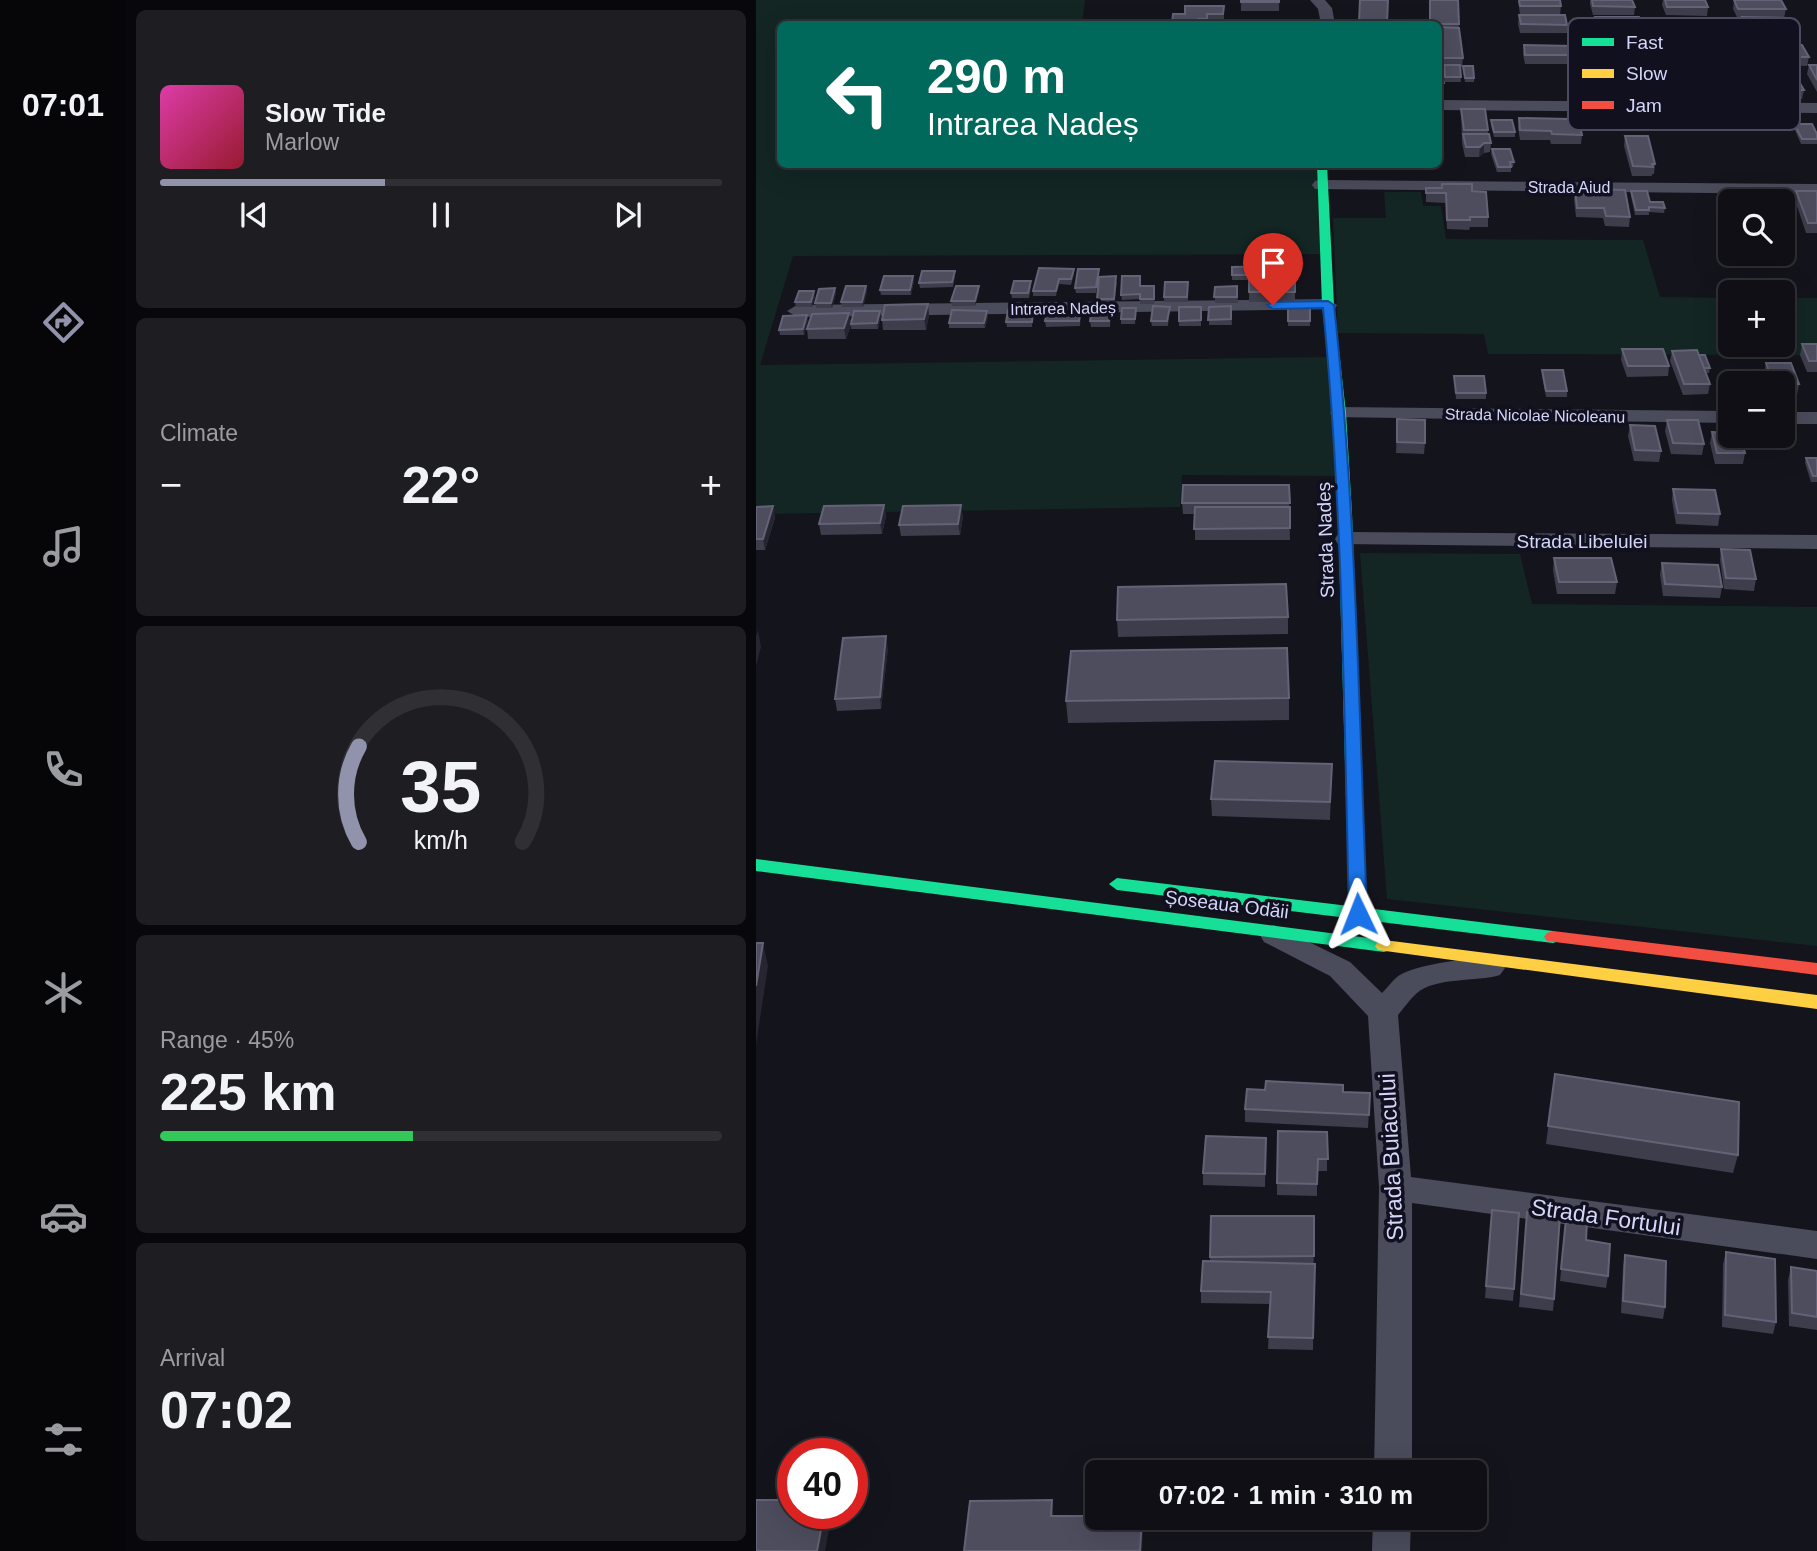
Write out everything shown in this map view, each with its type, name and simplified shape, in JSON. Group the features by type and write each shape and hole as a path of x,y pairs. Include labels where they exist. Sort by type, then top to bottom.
{"street":[{"path":"1317,0 1325,8 1327,21"},
{"path":"1442,105 1568,106"},
{"name":"Strada Nadeș","path":"1322,168 1328,305 1340,413 1358,914"},
{"name":"Strada Aiud","path":"1321,185 1817,189"},
{"name":"Intrarea Nadeș","path":"797,311 1328,305"},
{"name":"Strada Nicolae Nicoleanu","path":"1340,413 1718,417"},
{"path":"1795,418 1817,418"},
{"name":"Strada Libelulei","path":"1346,539 1817,542"},
{"name":"Șoseaua Odăii","path":"756,865 1817,1002"},
{"name":"Șoseaua Odăii","path":"1098,882 1817,969"},
{"path":"1263,930 1340,969 1383,1012 1409,982 1451,971 1538,965"},
{"name":"Strada Buiacului","path":"1383,1012 1395,1188 1393,1460"},
{"name":"Strada Fortului","path":"1395,1188 1817,1245"},
{"path":"1391,1551 1392,1530"}],"green space":[{"path":"756,0 1085,0 1082,21 777,21 777,168 1318,168 1326,254 793,256 760,365 1332,357 1343,476 1182,475 1180,507 756,514"},
{"path":"1384,192 1421,192 1423,206 1441,206 1446,239 1643,240 1660,297 1718,298 1718,355 1488,354 1484,334 1338,333 1333,218 1386,218"},
{"path":"1795,298 1817,298 1817,355 1795,355"},
{"path":"1360,553 1520,554 1532,604 1817,607 1817,946 1387,899"}],"building":[{"path":"1279,0 1279,2 1241,2"},
{"path":"1360,0 1388,0 1387,21 1359,21"},
{"path":"1430,0 1458,0 1459,24 1430,21"},
{"path":"1519,0 1560,0 1561,6 1520,6"},
{"path":"1592,0 1632,0 1635,7 1593,6"},
{"path":"1665,0 1705,0 1708,7 1667,7"},
{"path":"1734,0 1781,0 1786,9 1738,9"},
{"path":"1185,6 1224,6 1223,14 1207,14 1207,19 1172,21 1173,14 1185,14"},
{"path":"1519,15 1565,15 1567,25 1521,24"},
{"path":"1595,17 1639,18 1595,18"},
{"path":"1442,27 1459,28 1463,58 1442,58"},
{"path":"1524,45 1568,46 1568,55 1525,55"},
{"path":"1800,45 1802,45 1809,57 1800,57"},
{"path":"1444,65 1460,65 1461,77 1445,77"},
{"path":"1809,65 1817,65 1817,80"},
{"path":"1463,66 1473,66 1474,78 1465,78"},
{"path":"1461,109 1485,109 1488,130 1464,130"},
{"path":"1519,118 1568,119 1568,130 1581,130 1582,135 1552,134 1551,131 1520,130"},
{"path":"1491,120 1512,120 1515,132 1494,132"},
{"path":"1800,124 1812,124 1817,139 1802,139 1797,130 1800,130"},
{"path":"1463,134 1489,134 1491,143 1484,143 1480,147 1466,147"},
{"path":"1625,136 1648,136 1655,164 1652,164 1653,167 1633,166"},
{"path":"1492,149 1510,149 1514,162 1510,162 1511,167 1498,167"},
{"path":"1442,184 1472,184 1472,191 1486,192 1488,217 1447,220 1446,193 1426,193 1426,188 1442,188"},
{"path":"1575,189 1625,190 1630,217 1606,216 1604,208 1577,208"},
{"path":"1631,191 1647,191 1650,202 1663,202 1665,208 1636,210"},
{"path":"1796,191 1817,191 1817,223 1808,223"},
{"path":"1276,266 1276,275 1232,275 1232,267"},
{"path":"1039,268 1074,269 1071,279 1059,279 1056,291 1033,291"},
{"path":"1078,269 1099,269 1096,287 1075,288"},
{"path":"922,271 955,271 952,282 919,283"},
{"path":"884,276 913,276 910,290 880,290"},
{"path":"1116,276 1114,299 1097,299 1099,277"},
{"path":"1122,276 1140,276 1140,286 1154,286 1154,299 1140,299 1140,294 1121,295"},
{"path":"1249,280 1295,280 1295,292 1249,292"},
{"path":"1014,281 1031,281 1028,293 1011,293"},
{"path":"1165,282 1188,282 1187,297 1164,297"},
{"path":"846,286 866,286 862,302 841,302"},
{"path":"956,286 979,286 975,301 951,301"},
{"path":"1237,286 1237,297 1214,297 1215,287"},
{"path":"835,288 831,303 815,303 819,289"},
{"path":"799,291 814,291 811,302 795,302"},
{"path":"928,304 924,319 882,320 885,305"},
{"path":"1153,306 1170,307 1167,321 1151,321"},
{"path":"1231,306 1231,319 1208,320 1209,307"},
{"path":"1092,307 1111,307 1109,321 1090,321"},
{"path":"1179,307 1201,307 1201,320 1179,321"},
{"path":"1288,307 1310,307 1310,321 1288,321"},
{"path":"1048,308 1081,308 1079,321 1045,321"},
{"path":"1122,308 1136,308 1135,319 1121,319"},
{"path":"952,310 987,311 984,323 949,323"},
{"path":"1008,310 1033,310 1032,322 1006,322"},
{"path":"854,311 880,311 877,323 851,324"},
{"path":"849,313 844,328 807,329 812,314"},
{"path":"807,315 803,329 779,330 783,316"},
{"path":"1802,344 1817,344 1817,361 1809,361"},
{"path":"1622,349 1663,349 1669,366 1628,366"},
{"path":"1697,350 1710,384 1684,384 1672,351"},
{"path":"1699,355 1705,355 1710,368 1704,368"},
{"path":"1766,363 1791,363 1794,371 1769,371"},
{"path":"1542,370 1563,370 1567,391 1546,391"},
{"path":"1454,376 1484,376 1486,393 1456,393"},
{"path":"1397,419 1425,420 1425,443 1397,442"},
{"path":"1667,420 1698,420 1704,444 1673,443"},
{"path":"1630,425 1655,426 1661,451 1635,450"},
{"path":"1712,432 1718,432 1718,448 1744,448 1745,453 1717,453"},
{"path":"1806,458 1817,458 1817,476 1813,476"},
{"path":"1183,485 1289,485 1290,503 1182,503"},
{"path":"1673,489 1715,490 1720,514 1678,513"},
{"path":"884,505 880,523 819,524 824,506"},
{"path":"961,505 958,524 899,525 903,506"},
{"path":"773,506 763,539 756,539 756,507"},
{"path":"1195,507 1290,507 1290,528 1194,529"},
{"path":"1721,549 1750,550 1756,579 1726,578"},
{"path":"1554,558 1611,558 1617,582 1559,582"},
{"path":"1662,563 1718,565 1722,587 1665,584"},
{"path":"1286,584 1288,617 1117,620 1118,587"},
{"path":"886,636 880,697 835,699 843,638"},
{"path":"1287,648 1289,698 1066,701 1071,651"},
{"path":"1215,761 1332,764 1330,802 1211,799"},
{"path":"756,943 763,943 756,986"},
{"path":"1555,1074 1739,1102 1738,1155 1548,1126"},
{"path":"1266,1081 1343,1085 1343,1092 1370,1093 1369,1115 1245,1109 1247,1089 1265,1090"},
{"path":"1278,1131 1327,1132 1328,1159 1318,1159 1317,1184 1277,1183"},
{"path":"1206,1136 1266,1138 1265,1174 1203,1173"},
{"path":"1492,1210 1519,1213 1514,1289 1486,1286"},
{"path":"1527,1212 1560,1216 1554,1299 1521,1294"},
{"path":"1211,1216 1314,1216 1314,1256 1210,1257"},
{"path":"1566,1219 1587,1222 1586,1240 1610,1244 1608,1276 1561,1269"},
{"path":"1726,1252 1775,1259 1776,1322 1725,1315"},
{"path":"1625,1255 1666,1261 1665,1307 1623,1301"},
{"path":"1203,1261 1315,1264 1313,1338 1268,1337 1271,1292 1201,1291"},
{"path":"1791,1267 1817,1271 1817,1317 1792,1313"},
{"path":"756,1500 777,1500 777,1529 821,1529 817,1551 756,1551"},
{"path":"1052,1500 1051,1516 1085,1516 1085,1530 1141,1530 1140,1551 964,1551 970,1501"}],"traffic: fast":[{"path":"1322,168 1328,305 1340,413 1345,513 1358,914"},
{"path":"756,865 1384,946"},
{"path":"1117,884 1553,937"}],"traffic: slow":[{"path":"1384,946 1817,1002"}],"traffic: jam":[{"path":"1553,937 1817,969"}],"route":[{"path":"1273,305 1328,305 1340,413 1345,513 1358,914"}]}
